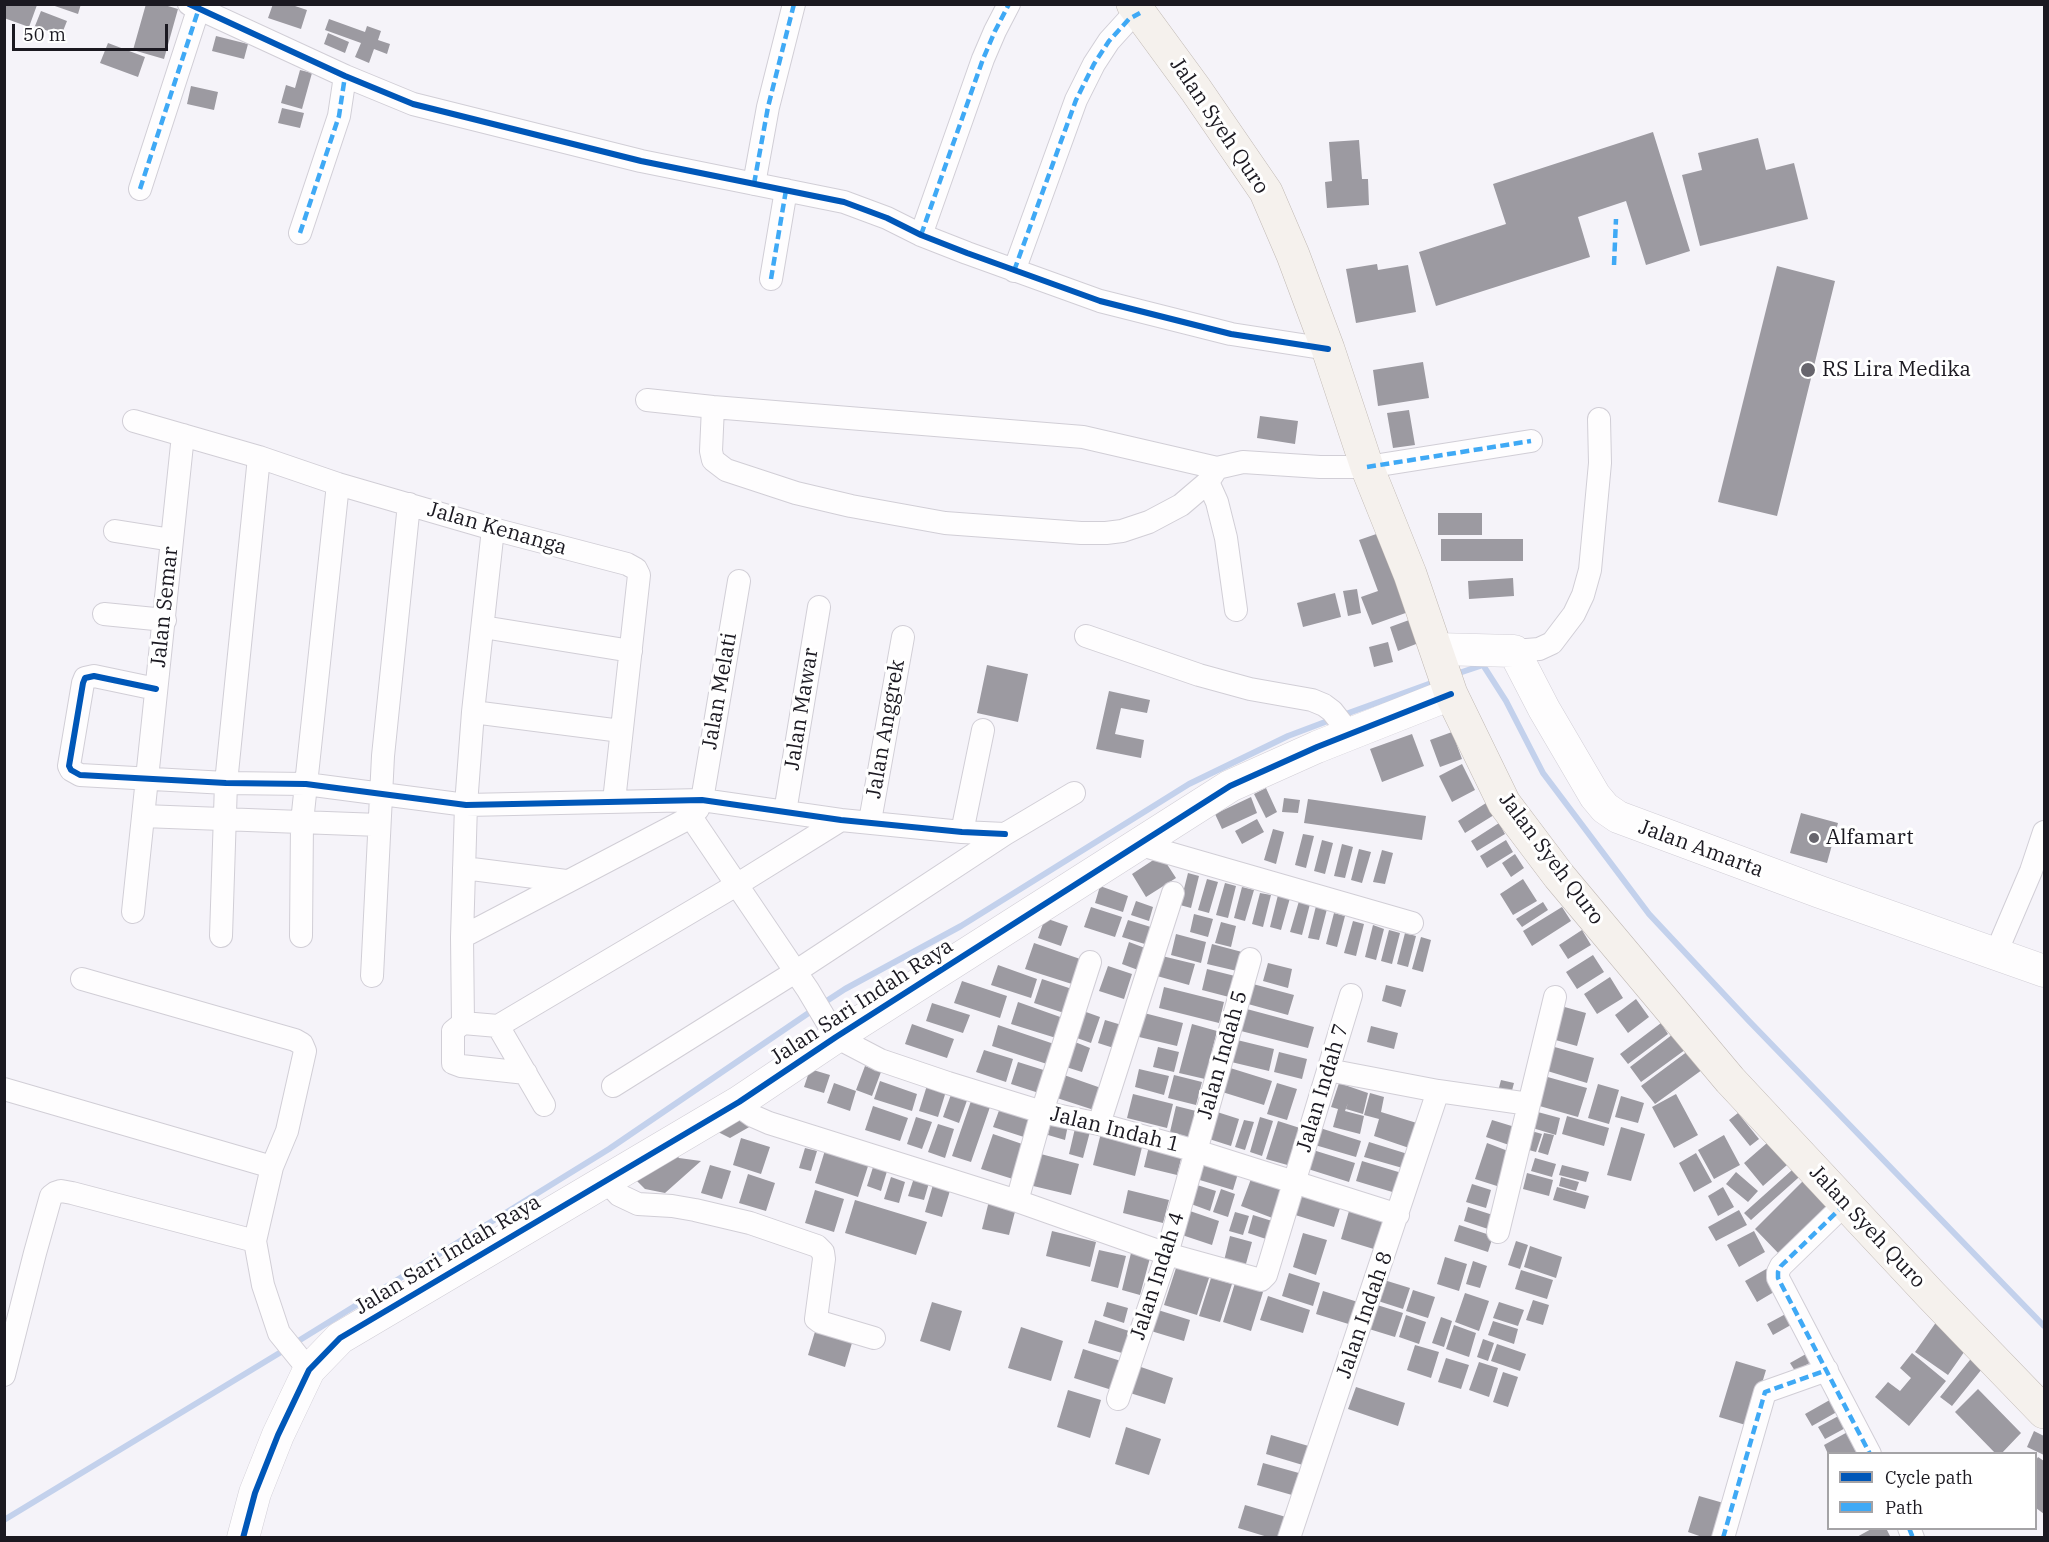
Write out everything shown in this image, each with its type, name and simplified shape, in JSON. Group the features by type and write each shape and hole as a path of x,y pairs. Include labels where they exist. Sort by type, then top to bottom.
{"main road":[{"name":"Jalan Syeh Quro","path":"1137,9 1266,192 1293,255 1328,349 1367,467 1445,673 1504,802 1559,876 1730,1080 2044,1412"}],"street":[{"path":"754,184 768,107 794,4"},
{"path":"921,235 983,59 1009,4"},
{"path":"140,189 196,6 345,76 413,104 641,161 844,202 887,218 921,235 1080,295 1158,317 1232,334 1328,349"},
{"path":"1014,271 1076,100 1094,64 1109,41 1137,9"},
{"path":"300,233 339,116 345,76"},
{"path":"771,279 786,190"},
{"path":"647,400 1083,437 1212,475"},
{"path":"713,407 711,452 713,460 726,470 796,493 917,519 1106,533 1140,525 1169,512 1212,475 1243,462 1320,467 1367,467 1531,441"},
{"path":"1445,673 1514,651 1539,649 1552,643 1574,614 1583,595 1590,570 1600,463 1599,419"},
{"name":"Jalan Kenanga","path":"134,421 260,457 338,484 636,568 639,575 614,801"},
{"name":"Jalan Semar","path":"133,912 183,435"},
{"path":"221,936 226,783 260,457"},
{"path":"1212,475 1216,502 1226,538 1236,610"},
{"path":"301,936 302,822 338,484"},
{"path":"372,976 381,794 409,504"},
{"path":"463,1023 462,937 466,805 473,712 493,529"},
{"path":"115,531 171,540"},
{"name":"Jalan Melati","path":"696,808 739,581"},
{"name":"Jalan Mawar","path":"785,812 819,607"},
{"path":"104,614 165,620"},
{"path":"483,627 631,651"},
{"path":"1086,636 1198,675 1250,689 1311,699 1324,705 1342,723"},
{"name":"Jalan Anggrek","path":"870,821 903,637"},
{"name":"Jalan Amarta","path":"1514,651 1544,709 1595,796 1618,818 2044,971"},
{"name":"Jalan Sari Indah Raya","path":"243,1538 255,1493 278,1435 302,1363 340,1338 739,1102 832,1032 1141,845 1230,786 1317,747 1342,723 1445,673"},
{"path":"156,689 94,676 85,678 69,766 71,770 80,775 226,783 306,784 466,805 614,801 785,812 840,820 1005,834"},
{"path":"473,712 621,731"},
{"path":"962,832 982,730"},
{"path":"613,1086 802,981 1005,834 1074,793"},
{"path":"462,937 696,808"},
{"path":"696,808 738,884 802,981 832,1032"},
{"path":"144,816 379,825"},
{"path":"526,1073 460,1066 453,1063 453,1031 463,1023 498,1026 738,884 840,820"},
{"path":"1996,953 2031,871 2044,832"},
{"path":"1141,845 1412,924"},
{"path":"464,868 567,881"},
{"path":"1099,1124 1173,893"},
{"name":"Jalan Indah 5","path":"1196,1151 1250,959"},
{"path":"1017,1201 1042,1112 1090,962"},
{"path":"82,979 302,1044 305,1051 287,1131 272,1167 255,1240 263,1285 279,1333 302,1363"},
{"name":"Jalan Indah 7","path":"1167,1254 1258,1280 1263,1279 1351,995"},
{"path":"1498,1232 1555,997"},
{"path":"498,1026 544,1105"},
{"name":"Jalan Indah 1","path":"832,1032 880,1060 1042,1112 1099,1124 1196,1151 1398,1215"},
{"path":"1328,1070 1438,1091 1529,1104"},
{"path":"4,1089 272,1167"},
{"name":"Jalan Indah 8","path":"1289,1538 1438,1091"},
{"path":"739,1102 753,1116 769,1123 1017,1201 1167,1254"},
{"name":"Jalan Indah 4","path":"1118,1399 1167,1254 1196,1151"},
{"path":"605,1180 619,1195 638,1204 672,1206 750,1223 817,1246 823,1252 824,1259 816,1319 874,1338"},
{"path":"4,1375 35,1253 51,1196 55,1192 72,1193 255,1240"},
{"path":"1845,1204 1778,1272 1778,1278 1869,1452"},
{"path":"1723,1538 1764,1392 1827,1370"}],"building":[{"path":"4,4 37,5 29,27 4,18"},
{"path":"49,4 81,4 78,14"},
{"path":"146,4 161,4 178,9 164,59 133,50"},
{"path":"273,4 289,4 307,10 301,29 268,18"},
{"path":"41,11 67,21 61,36 35,26"},
{"path":"329,19 365,32 367,26 381,31 378,40 390,44 387,54 374,49 369,63 355,57 361,43 325,30"},
{"path":"328,33 349,42 345,53 324,44"},
{"path":"216,36 248,44 244,59 212,51"},
{"path":"108,43 145,57 138,77 100,63"},
{"path":"300,70 312,73 302,109 281,103 286,85 295,88"},
{"path":"191,86 218,92 214,110 187,104"},
{"path":"282,108 304,113 300,128 278,123"},
{"path":"1653,132 1690,251 1646,265 1626,201 1578,217 1590,257 1436,306 1419,252 1506,224 1493,184"},
{"path":"1758,138 1766,170 1794,163 1808,219 1700,246 1682,175 1702,170 1698,153"},
{"path":"1359,140 1362,179 1368,179 1369,205 1327,208 1325,182 1332,181 1329,142"},
{"path":"1377,264 1378,270 1408,265 1416,312 1356,323 1346,269"},
{"path":"1777,266 1835,281 1777,516 1718,502"},
{"path":"1423,362 1429,398 1378,406 1373,370"},
{"path":"1409,410 1415,445 1393,448 1387,413"},
{"path":"1260,416 1298,421 1295,444 1257,438"},
{"path":"1438,513 1482,513 1482,535 1438,535"},
{"path":"1385,531 1414,610 1372,625 1361,597 1378,591 1359,540"},
{"path":"1441,539 1523,539 1523,561 1441,561"},
{"path":"1513,578 1514,596 1469,599 1468,581"},
{"path":"1357,589 1361,613 1348,616 1343,591"},
{"path":"1335,593 1341,617 1303,627 1297,603"},
{"path":"1420,616 1429,639 1398,651 1390,627"},
{"path":"1388,642 1393,662 1374,667 1369,647"},
{"path":"987,665 1028,674 1018,722 977,713"},
{"path":"1109,691 1150,700 1147,713 1121,708 1115,734 1144,740 1141,758 1096,749"},
{"path":"1452,732 1462,759 1440,767 1430,740"},
{"path":"1412,734 1424,766 1382,782 1370,749"},
{"path":"1462,764 1475,790 1452,802 1439,776"},
{"path":"1266,788 1277,812 1266,818 1254,794"},
{"path":"1251,797 1257,813 1222,829 1215,814"},
{"path":"1284,798 1300,800 1298,813 1282,812"},
{"path":"1308,799 1426,816 1422,840 1304,823"},
{"path":"1486,803 1494,815 1465,833 1458,821"},
{"name":"Alfamart","path":"1801,813 1838,823 1827,863 1790,853"},
{"path":"1257,819 1264,832 1242,844 1235,831"},
{"path":"1499,823 1505,834 1477,851 1471,841"},
{"path":"1273,829 1284,832 1276,864 1264,860"},
{"path":"1303,834 1314,836 1306,868 1295,865"},
{"path":"1322,840 1333,843 1325,874 1314,871"},
{"path":"1506,840 1513,852 1487,868 1480,856"},
{"path":"1342,844 1353,847 1345,878 1334,876"},
{"path":"1359,849 1371,852 1362,883 1351,880"},
{"path":"1382,850 1393,853 1385,884 1373,882"},
{"path":"1515,854 1524,868 1511,877 1502,863"},
{"path":"1161,855 1176,878 1146,897 1132,874"},
{"path":"1188,873 1199,876 1191,908 1180,905"},
{"path":"1207,879 1218,882 1209,913 1198,910"},
{"path":"1523,879 1537,901 1513,915 1500,894"},
{"path":"1225,883 1236,886 1228,918 1216,915"},
{"path":"1100,886 1128,896 1123,912 1095,903"},
{"path":"1242,887 1254,890 1245,921 1234,918"},
{"path":"1260,893 1271,895 1263,927 1252,924"},
{"path":"1278,895 1290,898 1281,930 1270,927"},
{"path":"1136,901 1153,907 1149,921 1131,915"},
{"path":"1299,901 1310,904 1302,935 1290,932"},
{"path":"1543,902 1548,910 1522,927 1516,919"},
{"path":"1316,906 1327,909 1319,940 1308,938"},
{"path":"1091,907 1122,917 1115,937 1084,927"},
{"path":"1562,907 1571,921 1532,946 1523,931"},
{"path":"1334,913 1345,916 1337,947 1326,944"},
{"path":"1194,914 1213,919 1208,937 1190,932"},
{"path":"1045,918 1068,926 1061,946 1038,938"},
{"path":"1128,920 1154,928 1148,945 1122,937"},
{"path":"1353,921 1364,924 1356,956 1344,953"},
{"path":"1221,922 1236,926 1231,947 1215,943"},
{"path":"1373,925 1384,929 1376,960 1365,957"},
{"path":"1389,930 1400,933 1392,964 1381,961"},
{"path":"1582,930 1591,945 1568,959 1559,945"},
{"path":"1405,933 1416,936 1408,967 1397,964"},
{"path":"1176,934 1206,942 1201,963 1171,955"},
{"path":"1421,937 1431,940 1423,972 1412,969"},
{"path":"1129,942 1145,948 1138,970 1122,964"},
{"path":"1034,943 1083,960 1075,985 1025,969"},
{"path":"1212,944 1242,952 1237,971 1207,964"},
{"path":"1593,955 1604,972 1577,989 1566,972"},
{"path":"1162,956 1195,964 1189,985 1157,976"},
{"path":"1268,963 1292,969 1288,988 1263,981"},
{"path":"998,965 1037,979 1031,998 991,985"},
{"path":"1108,966 1132,974 1124,999 1099,991"},
{"path":"1207,969 1235,976 1229,997 1202,990"},
{"path":"1610,977 1623,998 1597,1014 1584,994"},
{"path":"1042,979 1072,989 1064,1013 1034,1003"},
{"path":"962,981 1007,996 1000,1018 954,1003"},
{"path":"1253,984 1294,995 1288,1015 1248,1004"},
{"path":"1386,985 1406,990 1401,1007 1382,1001"},
{"path":"1164,987 1224,1002 1219,1023 1159,1008"},
{"path":"1636,999 1649,1017 1628,1033 1615,1015"},
{"path":"1018,1002 1063,1018 1056,1038 1011,1024"},
{"path":"932,1003 970,1015 963,1033 926,1021"},
{"path":"1561,1006 1586,1013 1577,1046 1552,1039"},
{"path":"1243,1008 1314,1027 1308,1048 1237,1030"},
{"path":"1086,1012 1100,1017 1091,1043 1077,1038"},
{"path":"1144,1013 1183,1023 1177,1046 1139,1037"},
{"path":"1105,1020 1125,1026 1117,1049 1098,1043"},
{"path":"1661,1023 1668,1034 1628,1064 1620,1054"},
{"path":"912,1024 954,1039 947,1058 905,1044"},
{"path":"1192,1024 1217,1031 1205,1079 1179,1073"},
{"path":"998,1025 1057,1045 1050,1065 992,1046"},
{"path":"1371,1026 1398,1033 1394,1049 1367,1042"},
{"path":"1677,1031 1689,1047 1641,1082 1630,1067"},
{"path":"1233,1039 1274,1049 1269,1071 1227,1061"},
{"path":"1075,1042 1090,1048 1082,1072 1066,1067"},
{"path":"1551,1046 1594,1058 1587,1083 1544,1070"},
{"path":"1158,1047 1179,1052 1174,1072 1153,1067"},
{"path":"1692,1048 1706,1067 1655,1104 1641,1086"},
{"path":"984,1050 1013,1059 1006,1082 976,1072"},
{"path":"1279,1052 1307,1059 1302,1079 1274,1072"},
{"path":"1018,1062 1050,1072 1042,1094 1011,1084"},
{"path":"865,1066 881,1072 872,1096 856,1090"},
{"path":"1227,1067 1272,1081 1264,1105 1219,1091"},
{"path":"810,1069 830,1075 824,1093 804,1087"},
{"path":"1139,1069 1169,1076 1164,1095 1135,1087"},
{"path":"1064,1075 1101,1088 1094,1110 1057,1098"},
{"path":"1174,1075 1202,1082 1196,1105 1168,1098"},
{"path":"1544,1076 1587,1088 1578,1117 1536,1105"},
{"path":"929,1079 948,1085 938,1117 919,1111"},
{"path":"1501,1080 1514,1083 1510,1098 1497,1095"},
{"path":"880,1081 917,1094 912,1111 874,1099"},
{"path":"834,1083 856,1091 850,1111 827,1103"},
{"path":"1277,1083 1297,1089 1287,1120 1267,1114"},
{"path":"1339,1083 1368,1093 1363,1114 1346,1109 1348,1103 1345,1111 1364,1116 1360,1134 1333,1127 1338,1109 1331,1107"},
{"path":"1598,1084 1619,1090 1609,1124 1588,1118"},
{"path":"954,1086 970,1092 959,1123 943,1117"},
{"path":"1370,1093 1384,1097 1381,1112 1420,1124 1412,1149 1374,1136 1379,1119 1364,1115"},
{"path":"1133,1094 1173,1104 1167,1128 1127,1118"},
{"path":"1676,1094 1698,1135 1674,1148 1652,1107"},
{"path":"1621,1096 1644,1103 1638,1123 1615,1117"},
{"path":"971,1101 990,1107 971,1162 952,1156"},
{"path":"1001,1105 1034,1115 1027,1138 993,1127"},
{"path":"873,1106 908,1118 900,1141 865,1130"},
{"path":"1176,1106 1196,1111 1189,1137 1170,1132"},
{"path":"1214,1111 1239,1119 1231,1146 1206,1138"},
{"path":"1534,1111 1560,1118 1556,1135 1529,1127"},
{"path":"1738,1113 1759,1139 1750,1146 1729,1120"},
{"path":"744,1114 751,1126 730,1138 716,1131"},
{"path":"1567,1116 1609,1128 1604,1146 1562,1134"},
{"path":"916,1117 932,1122 922,1149 907,1144"},
{"path":"1260,1117 1273,1121 1262,1156 1250,1152"},
{"path":"1051,1120 1068,1125 1065,1140 1048,1135"},
{"path":"1244,1120 1254,1122 1245,1150 1235,1147"},
{"path":"1492,1120 1515,1127 1509,1145 1486,1137"},
{"path":"1278,1121 1303,1129 1291,1166 1266,1159"},
{"path":"938,1124 954,1129 945,1158 928,1152"},
{"path":"1076,1124 1091,1128 1083,1158 1069,1154"},
{"path":"1621,1127 1645,1134 1631,1181 1607,1175"},
{"path":"1320,1128 1361,1141 1356,1157 1315,1145"},
{"path":"1102,1129 1144,1139 1135,1176 1093,1165"},
{"path":"1528,1130 1542,1134 1536,1152 1522,1148"},
{"path":"1544,1133 1554,1135 1548,1155 1538,1152"},
{"path":"993,1134 1028,1146 1016,1180 981,1169"},
{"path":"1724,1135 1740,1165 1714,1179 1698,1150"},
{"path":"741,1138 770,1147 761,1174 733,1165"},
{"path":"1150,1142 1183,1151 1177,1175 1144,1167"},
{"path":"1369,1142 1411,1155 1406,1169 1364,1157"},
{"path":"1487,1143 1508,1151 1497,1186 1475,1179"},
{"path":"1767,1143 1787,1165 1763,1186 1744,1163"},
{"path":"826,1147 870,1160 858,1197 815,1183"},
{"path":"805,1148 817,1151 811,1171 799,1168"},
{"path":"1313,1150 1355,1163 1349,1182 1308,1169"},
{"path":"674,1152 679,1158 701,1161 665,1193 645,1189 636,1180"},
{"path":"1037,1153 1079,1164 1071,1195 1029,1185"},
{"path":"1696,1153 1712,1182 1694,1192 1679,1163"},
{"path":"1201,1154 1240,1167 1233,1190 1193,1178"},
{"path":"1535,1158 1556,1164 1552,1177 1531,1171"},
{"path":"1362,1161 1405,1174 1399,1194 1356,1181"},
{"path":"1801,1162 1807,1170 1751,1220 1744,1213"},
{"path":"874,1164 888,1168 881,1191 867,1186"},
{"path":"710,1165 731,1171 722,1199 701,1193"},
{"path":"1562,1165 1589,1172 1586,1182 1559,1175"},
{"path":"916,1172 931,1176 924,1200 908,1196"},
{"path":"1736,1172 1758,1191 1748,1202 1726,1184"},
{"path":"1527,1173 1553,1180 1549,1196 1523,1189"},
{"path":"748,1174 775,1183 766,1211 739,1203"},
{"path":"891,1177 905,1182 899,1203 884,1199"},
{"path":"1561,1177 1579,1182 1576,1191 1559,1186"},
{"path":"1807,1177 1833,1204 1781,1256 1755,1229"},
{"path":"935,1178 952,1184 942,1217 925,1212"},
{"path":"1251,1179 1285,1191 1275,1219 1241,1206"},
{"path":"1472,1184 1491,1190 1486,1208 1466,1202"},
{"path":"1197,1185 1216,1191 1210,1211 1191,1204"},
{"path":"1557,1187 1589,1196 1585,1209 1553,1200"},
{"path":"1723,1187 1734,1207 1718,1216 1708,1196"},
{"path":"1221,1189 1235,1194 1228,1217 1213,1212"},
{"path":"815,1190 844,1199 834,1232 805,1223"},
{"path":"1128,1190 1169,1200 1163,1223 1123,1213"},
{"path":"1299,1192 1341,1205 1334,1227 1292,1214"},
{"path":"990,1197 1017,1204 1009,1235 982,1229"},
{"path":"855,1200 927,1222 916,1255 845,1233"},
{"path":"1468,1207 1496,1216 1491,1230 1464,1221"},
{"path":"1187,1210 1219,1221 1212,1245 1179,1234"},
{"path":"1739,1210 1747,1225 1716,1241 1708,1227"},
{"path":"1349,1211 1385,1223 1377,1250 1341,1239"},
{"path":"1235,1212 1249,1216 1243,1235 1229,1231"},
{"path":"1253,1215 1272,1221 1266,1239 1248,1233"},
{"path":"1459,1225 1493,1236 1488,1252 1454,1241"},
{"path":"1052,1231 1096,1242 1090,1267 1046,1256"},
{"path":"1754,1231 1765,1252 1739,1267 1727,1245"},
{"path":"1303,1233 1327,1240 1316,1275 1293,1267"},
{"path":"1230,1236 1252,1242 1244,1271 1223,1265"},
{"path":"1516,1241 1528,1245 1520,1269 1508,1265"},
{"path":"1530,1246 1562,1257 1556,1278 1524,1267"},
{"path":"1099,1250 1126,1256 1118,1288 1091,1281"},
{"path":"1131,1253 1150,1258 1140,1295 1122,1290"},
{"path":"1445,1257 1467,1264 1459,1291 1437,1284"},
{"path":"1473,1261 1487,1266 1480,1288 1466,1284"},
{"path":"1177,1265 1210,1275 1197,1315 1164,1305"},
{"path":"1768,1268 1779,1289 1757,1302 1745,1281"},
{"path":"1521,1270 1553,1280 1547,1299 1515,1289"},
{"path":"1289,1273 1320,1283 1313,1306 1282,1296"},
{"path":"1211,1278 1232,1284 1220,1322 1199,1316"},
{"path":"1384,1280 1410,1288 1403,1309 1378,1301"},
{"path":"1235,1283 1263,1292 1251,1331 1223,1322"},
{"path":"1413,1290 1435,1297 1428,1318 1406,1311"},
{"path":"1323,1291 1361,1303 1355,1326 1316,1314"},
{"path":"1465,1293 1489,1301 1479,1331 1455,1322"},
{"path":"1268,1296 1310,1310 1303,1333 1260,1320"},
{"path":"1533,1300 1549,1305 1543,1325 1526,1320"},
{"path":"932,1302 962,1311 950,1351 920,1341"},
{"path":"1107,1302 1128,1308 1124,1323 1103,1316"},
{"path":"1499,1302 1524,1310 1518,1326 1493,1318"},
{"path":"1377,1305 1403,1313 1395,1337 1369,1329"},
{"path":"1158,1310 1190,1320 1184,1341 1151,1331"},
{"path":"1793,1310 1798,1321 1773,1335 1767,1324"},
{"path":"1406,1315 1426,1322 1419,1344 1399,1337"},
{"path":"1441,1317 1452,1321 1444,1347 1432,1343"},
{"path":"1095,1320 1129,1331 1122,1353 1088,1343"},
{"path":"1493,1321 1518,1329 1514,1344 1488,1335"},
{"path":"1937,1321 1969,1345 1948,1375 1915,1352"},
{"path":"817,1325 854,1336 845,1367 808,1355"},
{"path":"1454,1325 1476,1333 1469,1357 1446,1349"},
{"path":"1021,1327 1063,1341 1051,1381 1008,1368"},
{"path":"1483,1339 1494,1343 1488,1361 1477,1357"},
{"path":"1497,1344 1526,1354 1520,1371 1491,1361"},
{"path":"1415,1345 1439,1352 1431,1378 1407,1370"},
{"path":"1083,1349 1124,1362 1115,1391 1074,1378"},
{"path":"1813,1350 1817,1359 1795,1371 1790,1363"},
{"path":"1912,1353 1946,1381 1909,1426 1875,1397 1888,1382 1900,1391 1911,1378 1900,1368"},
{"path":"1974,1355 1986,1364 1952,1406 1940,1397"},
{"path":"1446,1358 1469,1365 1461,1389 1438,1382"},
{"path":"1736,1361 1766,1370 1749,1426 1719,1417"},
{"path":"1479,1362 1498,1368 1489,1397 1469,1390"},
{"path":"1138,1366 1173,1378 1165,1404 1130,1393"},
{"path":"1503,1372 1518,1377 1508,1407 1493,1402"},
{"path":"1356,1387 1405,1403 1398,1426 1348,1409"},
{"path":"1978,1389 2021,1433 2003,1452 1994,1452 1955,1412"},
{"path":"1068,1390 1101,1400 1090,1438 1057,1427"},
{"path":"1835,1397 1842,1409 1812,1426 1805,1414"},
{"path":"1844,1413 1851,1425 1825,1439 1818,1427"},
{"path":"1126,1427 1161,1439 1149,1475 1115,1464"},
{"path":"1853,1429 1865,1452 1827,1452 1824,1445"},
{"path":"2034,1431 2044,1436 2044,1455 2027,1447"},
{"path":"1271,1435 1312,1447 1306,1466 1266,1454"},
{"path":"2037,1458 2044,1461 2044,1514 2037,1509"},
{"path":"1263,1463 1306,1475 1299,1497 1257,1485"},
{"path":"1699,1496 1727,1504 1717,1538 1705,1538 1688,1532"},
{"path":"1245,1505 1286,1517 1281,1538 1271,1538 1238,1528"},
{"path":"1869,1530 1887,1530 1891,1538 1855,1538"}],"waterway":[{"path":"1456,674 1483,665 1506,701 1543,773 1649,914 1749,1021 2044,1326"},
{"path":"1343,715 1437,681"},
{"path":"822,1004 845,989 961,926 1189,784 1288,736 1333,719"},
{"path":"295,1343 609,1149 813,1010"},
{"path":"4,1520 286,1349"}],"marked path":[{"path":"754,184 768,107 794,4"},
{"path":"921,235 983,59 1009,4"},
{"path":"140,189 199,8 195,7"},
{"path":"1014,271 1076,100 1094,64 1109,41 1129,19 1140,13"},
{"path":"300,233 339,116 345,76"},
{"path":"771,279 786,190"},
{"path":"1614,265 1616,219"},
{"path":"1367,467 1531,441"},
{"path":"1845,1204 1781,1266 1778,1278 1869,1452"},
{"path":"1723,1538 1765,1392 1827,1370"},
{"path":"1910,1530 1913,1538"}],"cycle path":[{"path":"189,4 345,76 413,104 641,161 844,202 967,253 1100,301 1231,334 1328,349"},
{"path":"156,689 94,676 85,678 69,766 71,770 80,775 226,783 306,784 466,805 702,800 841,820 1005,834"},
{"path":"243,1538 255,1493 278,1435 309,1370 340,1338 739,1102 836,1037 1230,786 1317,747 1451,694"}],"place":[{"name":"RS Lira Medika","path":"1808,370"},
{"name":"Alfamart","path":"1814,838"}]}
